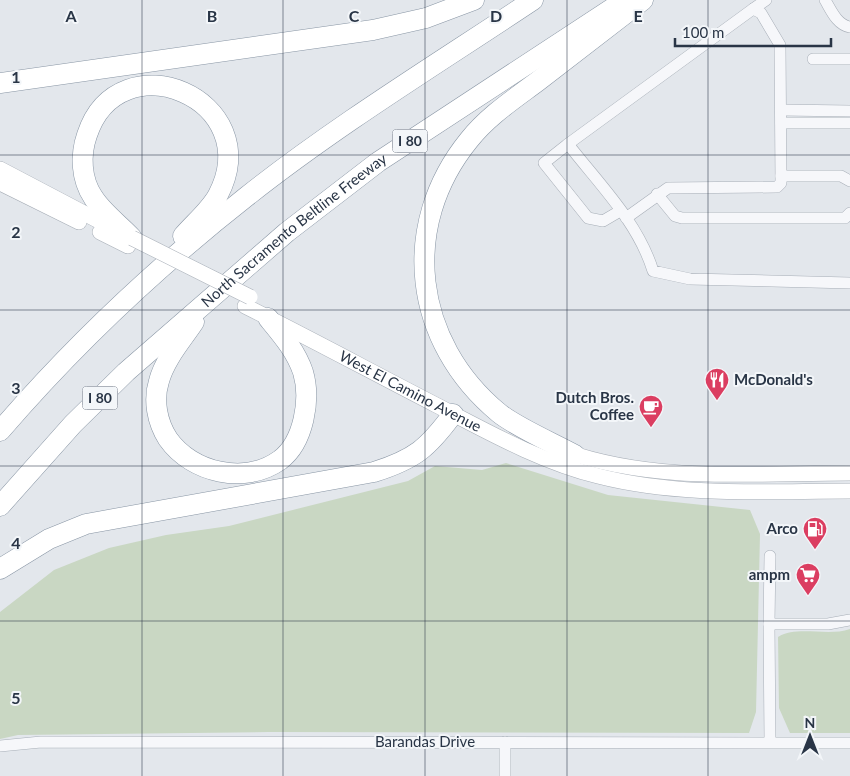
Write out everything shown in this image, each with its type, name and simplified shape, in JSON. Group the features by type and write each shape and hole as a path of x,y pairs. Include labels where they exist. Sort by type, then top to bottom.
{"highway":[{"path":"0,82 381,29 426,18 474,0"},
{"path":"139,286 239,202 299,157 533,0"},
{"name":"North Sacramento Beltline Freeway","path":"0,506 73,424 119,378 287,232 378,162 624,0"},
{"path":"575,455 500,414 463,374 447,352 439,340 429,306 425,286 425,244 436,196 455,159 470,139 498,112 643,0"},
{"path":"0,87 60,75"},
{"path":"0,431 60,365 139,286 218,196 227,172 228,146 219,122 202,102 180,89 154,84 129,89 107,102 91,123 82,147 83,173 93,197 130,242"},
{"path":"209,300 162,372 156,403 162,428 171,443 189,459 215,471 244,473 268,466 281,459 290,448 302,423 306,392 303,372 292,348 268,318"},
{"path":"0,569 49,539 86,524 374,472 393,466 412,457 429,445 455,409"}],"main road":[{"name":"West El Camino Avenue","path":"0,169 130,242"},
{"name":"West El Camino Avenue","path":"0,183 130,242 247,301 455,409 542,458 598,476 654,487 693,490 850,491"},
{"name":"West El Camino Avenue","path":"247,301 268,318 455,409 522,436 604,464 673,472 850,473"}],"street":[{"path":"753,9 761,13 780,45 782,176 777,187 668,188 624,214 603,221 588,218 544,163 568,144 753,9 766,0"},
{"path":"825,0 838,21 844,26 850,27"},
{"path":"813,59 850,59"},
{"path":"781,110 850,110"},
{"path":"781,123 850,123"},
{"path":"568,144 624,214 644,245 653,271 690,279 850,283"},
{"path":"782,176 841,176 850,181"},
{"path":"658,194 675,216 682,218 845,218 850,213"},
{"path":"770,556 770,742"},
{"path":"770,624 828,624 850,620"},
{"name":"Barandas Drive","path":"0,746 41,742 850,743"},
{"path":"506,742 506,776"}],"green space":[{"path":"506,463 608,495 750,510 760,534 756,712 749,733 269,732 18,735 0,739 0,612 54,570 109,548 166,535 229,526 408,481 435,466 482,470"},
{"path":"850,629 850,733 790,733 779,708 778,637 794,632 832,632"}],"place":[{"name":"McDonald's","path":"717,401"},
{"name":"Dutch Bros. Coffee","path":"651,428"},
{"name":"Arco","path":"815,550"},
{"name":"ampm","path":"808,596"}]}
